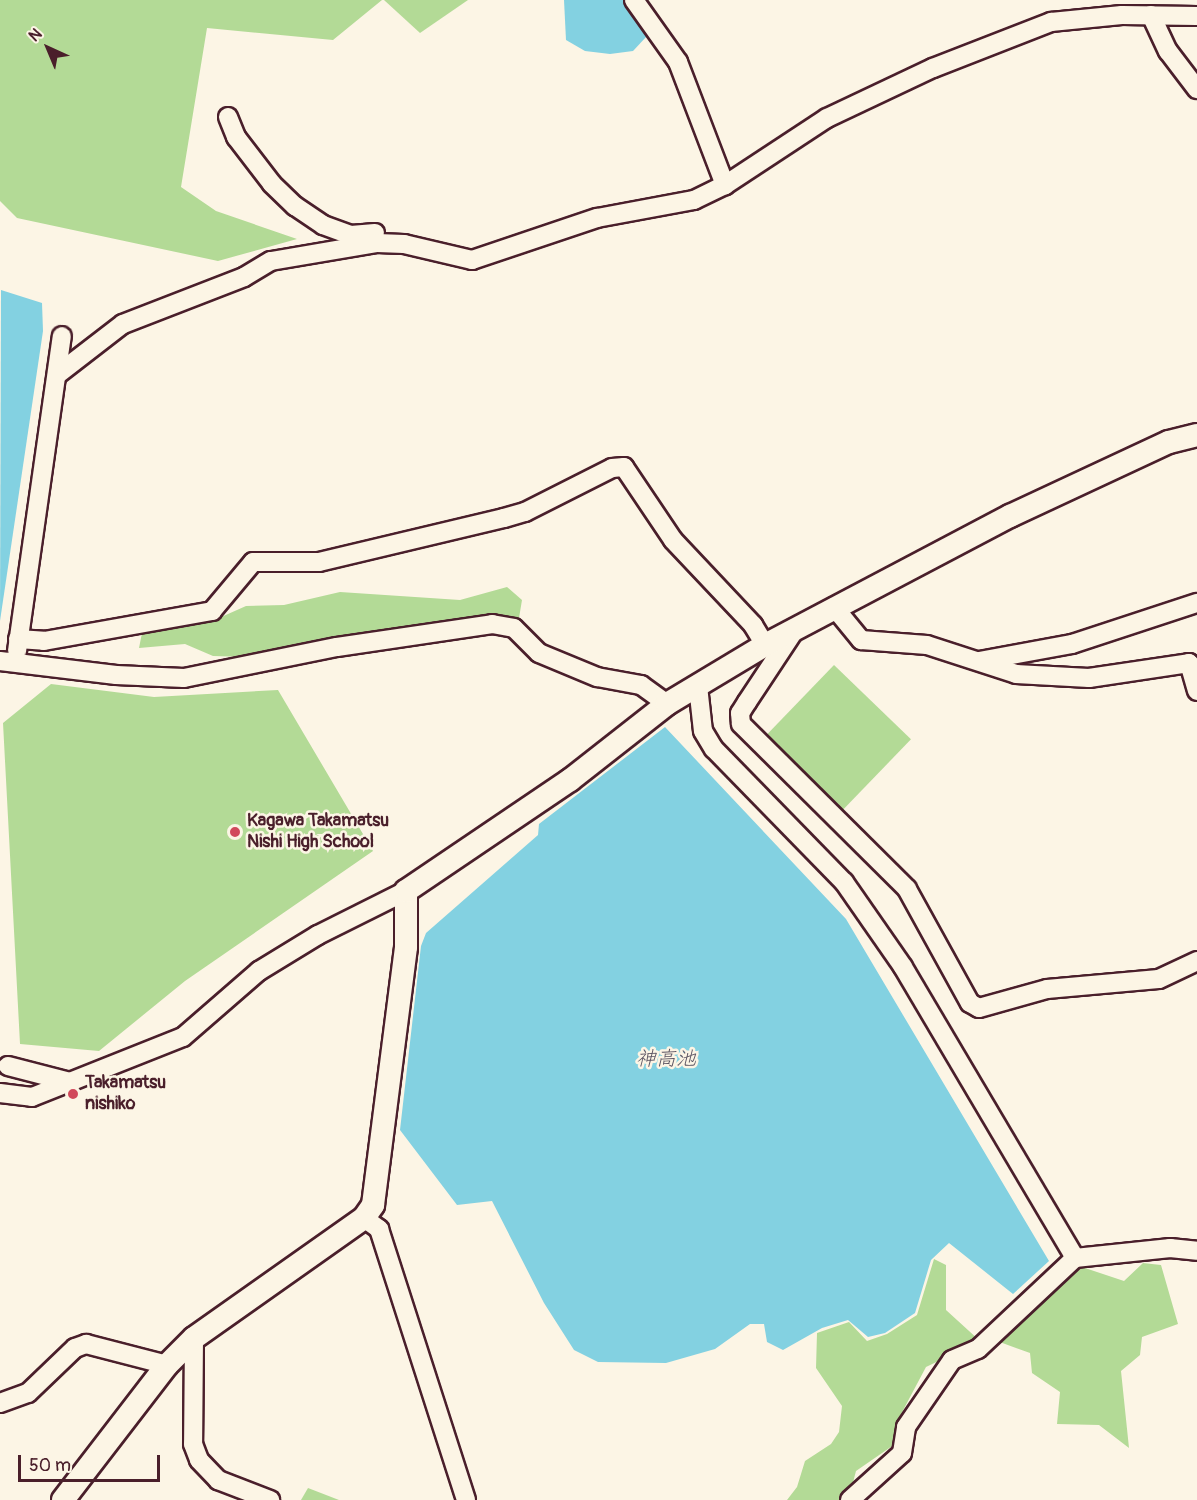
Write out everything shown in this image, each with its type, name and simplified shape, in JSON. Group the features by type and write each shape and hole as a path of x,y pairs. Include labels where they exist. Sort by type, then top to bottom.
{"street":[{"path":"634,0 678,62 725,185"},
{"path":"1151,15 1168,51 1197,89"},
{"path":"58,374 123,324 243,277 271,261 377,243 404,244 472,260 597,218 694,200 725,185 827,118 933,68 1051,22 1151,15 1197,16"},
{"path":"228,117 236,137 272,184 295,206 323,225 351,235 387,231 400,237 404,244"},
{"path":"62,336 18,639 7,661 116,675 183,678 337,647 492,624 514,628 538,653 597,676 640,685 667,704"},
{"path":"0,1093 32,1097 183,1037 259,971 318,934 406,891 570,780 667,704 765,645 1010,516 1169,442 1197,435"},
{"path":"18,639 44,641 212,610 253,562 319,562 504,518 525,512 612,468 624,467 673,540 753,625 765,645"},
{"path":"974,662 1072,644 1197,603"},
{"path":"834,607 861,640 927,645 1016,674 1089,678 1189,663 1197,691"},
{"path":"797,627 740,713 741,724 907,889 970,1003 979,1008 1047,989 1159,979 1197,961"},
{"path":"698,686 703,731 714,749 844,882 909,977 1075,1257"},
{"path":"63,1500 167,1365 194,1338 364,1218 373,1205 406,946 406,891"},
{"path":"8,1066 70,1082"},
{"path":"364,1218 379,1229 466,1500"},
{"path":"850,1500 902,1453 906,1427 952,1360 978,1349 1075,1257 1170,1248 1197,1251"},
{"path":"194,1338 193,1444 199,1460 218,1480 270,1500"},
{"path":"0,1403 28,1393 75,1348 86,1344 167,1365"}],"green space":[{"path":"0,0 382,0 333,40 207,28 181,187 216,211 297,239 218,261 17,218 0,201"},
{"path":"384,0 468,0 420,33"},
{"path":"507,587 522,600 519,618 481,619 248,657 213,656 185,644 139,648 142,633 219,618 246,606 284,605 340,592 460,600"},
{"path":"834,665 911,739 841,812 764,738"},
{"path":"51,684 154,697 278,690 373,851 185,981 99,1051 20,1044 3,723"},
{"path":"934,1259 946,1265 946,1310 980,1341 926,1367 900,1416 898,1442 856,1471 850,1494 843,1500 787,1500 797,1487 805,1461 831,1444 839,1432 842,1406 816,1368 817,1333 849,1322 867,1341 887,1334 917,1315"},
{"path":"1143,1263 1161,1265 1178,1324 1142,1337 1140,1355 1121,1371 1129,1448 1099,1425 1057,1424 1060,1392 1032,1373 1030,1353 997,1341 1076,1265 1124,1281"},
{"path":"308,1488 339,1500 301,1500"}],"water":[{"path":"564,0 627,0 647,36 633,51 610,54 585,51 566,40"},
{"path":"1,290 42,303 43,331 0,621"},
{"name":"神高池","path":"665,727 846,919 1049,1261 1013,1294 949,1243 931,1260 915,1313 885,1333 868,1337 848,1320 822,1328 783,1350 767,1342 764,1324 750,1324 715,1349 666,1363 598,1362 574,1350 544,1303 492,1201 457,1205 400,1130 421,946 426,933 538,835 539,824"}],"place":[{"name":"Kagawa Takamatsu Nishi High School","path":"235,832"},
{"name":"Takamatsu nishiko","path":"73,1094"}]}
